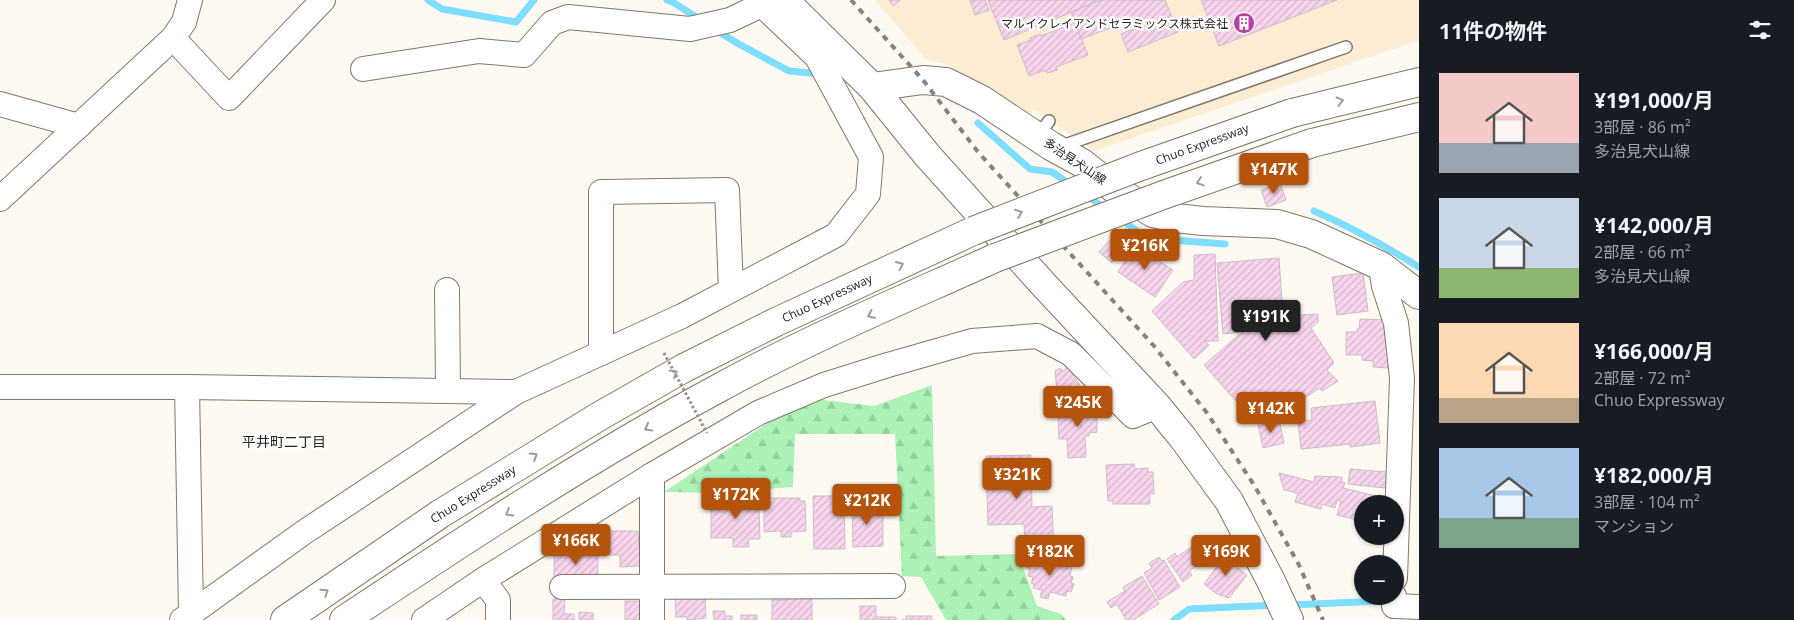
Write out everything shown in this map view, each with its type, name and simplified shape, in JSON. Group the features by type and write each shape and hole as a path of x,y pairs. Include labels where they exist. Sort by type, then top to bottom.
{"main road":[{"path":"773,2 872,87 927,155 1044,286 1157,406 1229,501 1289,620"},
{"name":"多治見犬山線","path":"872,87 923,80 946,82 1048,135 1116,190 1153,212 1176,218 1203,221 1278,224 1311,234 1381,266 1419,295"},
{"name":"Chuo Expressway","path":"285,620 440,514 598,417 676,373 776,322 973,231 1151,162 1292,113 1419,82"},
{"path":"344,620 452,548 631,437 720,387 812,342 995,258 1166,194 1312,143 1419,117"}],"street":[{"path":"0,200 173,38 184,22 190,0"},
{"path":"173,38 229,98 323,0"},
{"path":"187,617 303,533 516,392 682,316 836,235 868,194 871,157 817,57 773,2 730,20 690,29 568,17 552,23 524,55 479,51 363,69"},
{"path":"0,104 79,126"},
{"path":"601,353 601,192 727,190 731,290"},
{"path":"1381,266 1384,286 1396,323 1402,378 1396,555"},
{"path":"447,290 448,391"},
{"path":"424,620 483,580 758,413 824,385 972,341 1037,336 1071,354 1133,416 1157,406"},
{"path":"0,387 187,387 516,392"},
{"path":"187,387 187,617"},
{"path":"652,476 652,620"},
{"path":"483,580 498,600 498,620"},
{"path":"562,587 893,586"},
{"path":"1394,608 1419,607"}],"lane":[{"path":"1048,135 1346,47"}],"path":[{"path":"664,353 706,433"}],"shaded area":[{"path":"875,0 1419,0 1419,40 1094,151 1034,110 1026,115 948,65 926,59"}],"green space":[{"path":"932,385 936,556 1018,554 1037,606 1061,614 1066,620 946,620 921,577 902,576 895,434 795,434 793,487 714,493 664,492 775,418 823,400 874,406"}],"building":[{"path":"889,0 900,0 893,6"},
{"path":"970,0 985,0 989,10 975,15"},
{"path":"988,0 1101,0 1004,40"},
{"path":"1101,0 1165,0 1178,32 1128,52 1121,34 1140,26 1136,18 1081,39 1071,12"},
{"name":"マルイクレイアンドセラミックス株式会社","path":"1201,0 1337,0 1219,46"},
{"path":"1075,23 1088,55 1056,67 1057,70 1047,73 1045,70 1029,76 1017,45 1031,40 1030,38 1040,34 1041,36"},
{"path":"1280,183 1286,200 1267,207 1261,190"},
{"path":"1114,236 1126,248 1112,263 1099,252"},
{"path":"1135,246 1173,270 1155,297 1118,272 1127,258 1125,257 1131,248 1133,249"},
{"path":"1215,254 1218,341 1205,341 1209,345 1194,359 1152,311 1183,282 1194,280 1194,255"},
{"path":"1279,258 1283,316 1318,314 1318,322 1311,328 1334,363 1327,370 1338,381 1322,391 1320,388 1299,401 1293,393 1291,395 1297,403 1250,417 1204,365 1248,327 1241,320 1239,323 1240,332 1223,334 1217,263"},
{"path":"1363,273 1368,311 1337,315 1332,277"},
{"path":"1360,319 1389,320 1388,368 1373,367 1373,361 1362,360 1362,355 1346,355 1346,332 1357,332"},
{"path":"1068,367 1085,393 1074,400 1070,393 1058,401 1055,371 1060,368 1062,371"},
{"path":"1375,401 1380,443 1350,447 1350,444 1301,449 1298,421 1312,420 1311,408"},
{"path":"1090,402 1091,408 1097,408 1097,432 1089,433 1089,436 1085,436 1086,457 1068,458 1067,439 1059,439 1058,415 1069,414 1069,403"},
{"path":"1279,419 1284,443 1263,448 1258,424"},
{"path":"1031,455 1032,507 1052,506 1054,548 1025,548 1024,524 988,525 986,456"},
{"path":"1134,464 1135,469 1148,468 1148,472 1153,472 1154,494 1149,494 1150,504 1113,504 1113,501 1108,501 1106,465"},
{"path":"1350,469 1387,472 1385,488 1348,484"},
{"path":"1279,473 1314,482 1315,476 1342,477 1341,481 1345,483 1343,488 1372,495 1354,495 1354,519 1337,515 1341,501 1337,500 1335,508 1322,504 1321,509 1295,502 1298,493 1284,490"},
{"path":"719,496 753,496 753,509 759,509 760,539 748,539 749,547 733,547 733,538 711,538 711,507 719,507"},
{"path":"813,496 844,496 845,549 814,549"},
{"path":"764,498 800,498 800,501 805,501 806,531 791,532 791,537 781,537 781,531 764,532"},
{"path":"852,500 857,500 857,506 883,506 883,546 853,547"},
{"path":"603,531 638,531 639,547 644,547 644,559 640,559 640,566 620,567 620,555 604,555"},
{"path":"1196,544 1206,559 1189,571 1192,575 1183,582 1167,559 1175,553 1177,557"},
{"path":"1227,553 1238,560 1234,565 1247,575 1229,598 1217,594 1204,584"},
{"path":"554,554 598,555 598,577 554,577"},
{"path":"1030,556 1072,566 1070,576 1073,577 1071,583 1074,584 1071,592 1067,591 1066,596 1050,592 1048,599 1040,597 1042,590 1033,588 1034,584 1031,583 1033,577 1028,576 1030,568 1026,568"},
{"path":"1159,557 1162,561 1164,560 1180,587 1159,600 1144,573 1152,568 1149,563"},
{"path":"1142,576 1159,604 1133,620 1126,620 1117,604 1111,608 1107,602 1125,591 1123,587"},
{"path":"787,594 812,594 812,620 772,620 772,600 788,600"},
{"path":"675,596 705,596 706,618 687,620 687,617 676,617"},
{"path":"553,599 565,599 564,614 574,614 574,620 553,620"},
{"path":"625,601 644,601 644,620 625,620"},
{"path":"860,606 876,606 876,617 896,617 896,620 860,620"},
{"path":"713,611 725,611 725,616 732,616 732,620 714,620"},
{"path":"579,612 593,613 593,620 579,620"},
{"path":"741,615 757,615 757,620 741,620"},
{"path":"906,616 932,616 932,620 906,620"}],"waterway":[{"path":"428,0 442,9 516,22 534,0"},
{"path":"667,0 701,20"},
{"path":"716,30 789,71 820,74"},
{"path":"978,123 1030,169 1052,172 1071,185"},
{"path":"1086,195 1106,209"},
{"path":"1314,211 1368,237 1419,267"},
{"path":"1119,218 1140,233 1158,239 1225,244"},
{"path":"1290,605 1354,602"},
{"path":"1174,620 1189,609 1276,605"}],"railway":[{"path":"851,0 923,80 978,152 1154,346 1207,413 1254,485 1299,565 1323,620"}],"place":[{"name":"マルイクレイアンドセラミックス株式会社","path":"1244,23"}],"district":[{"name":"平井町二丁目","path":"284,441"}]}
